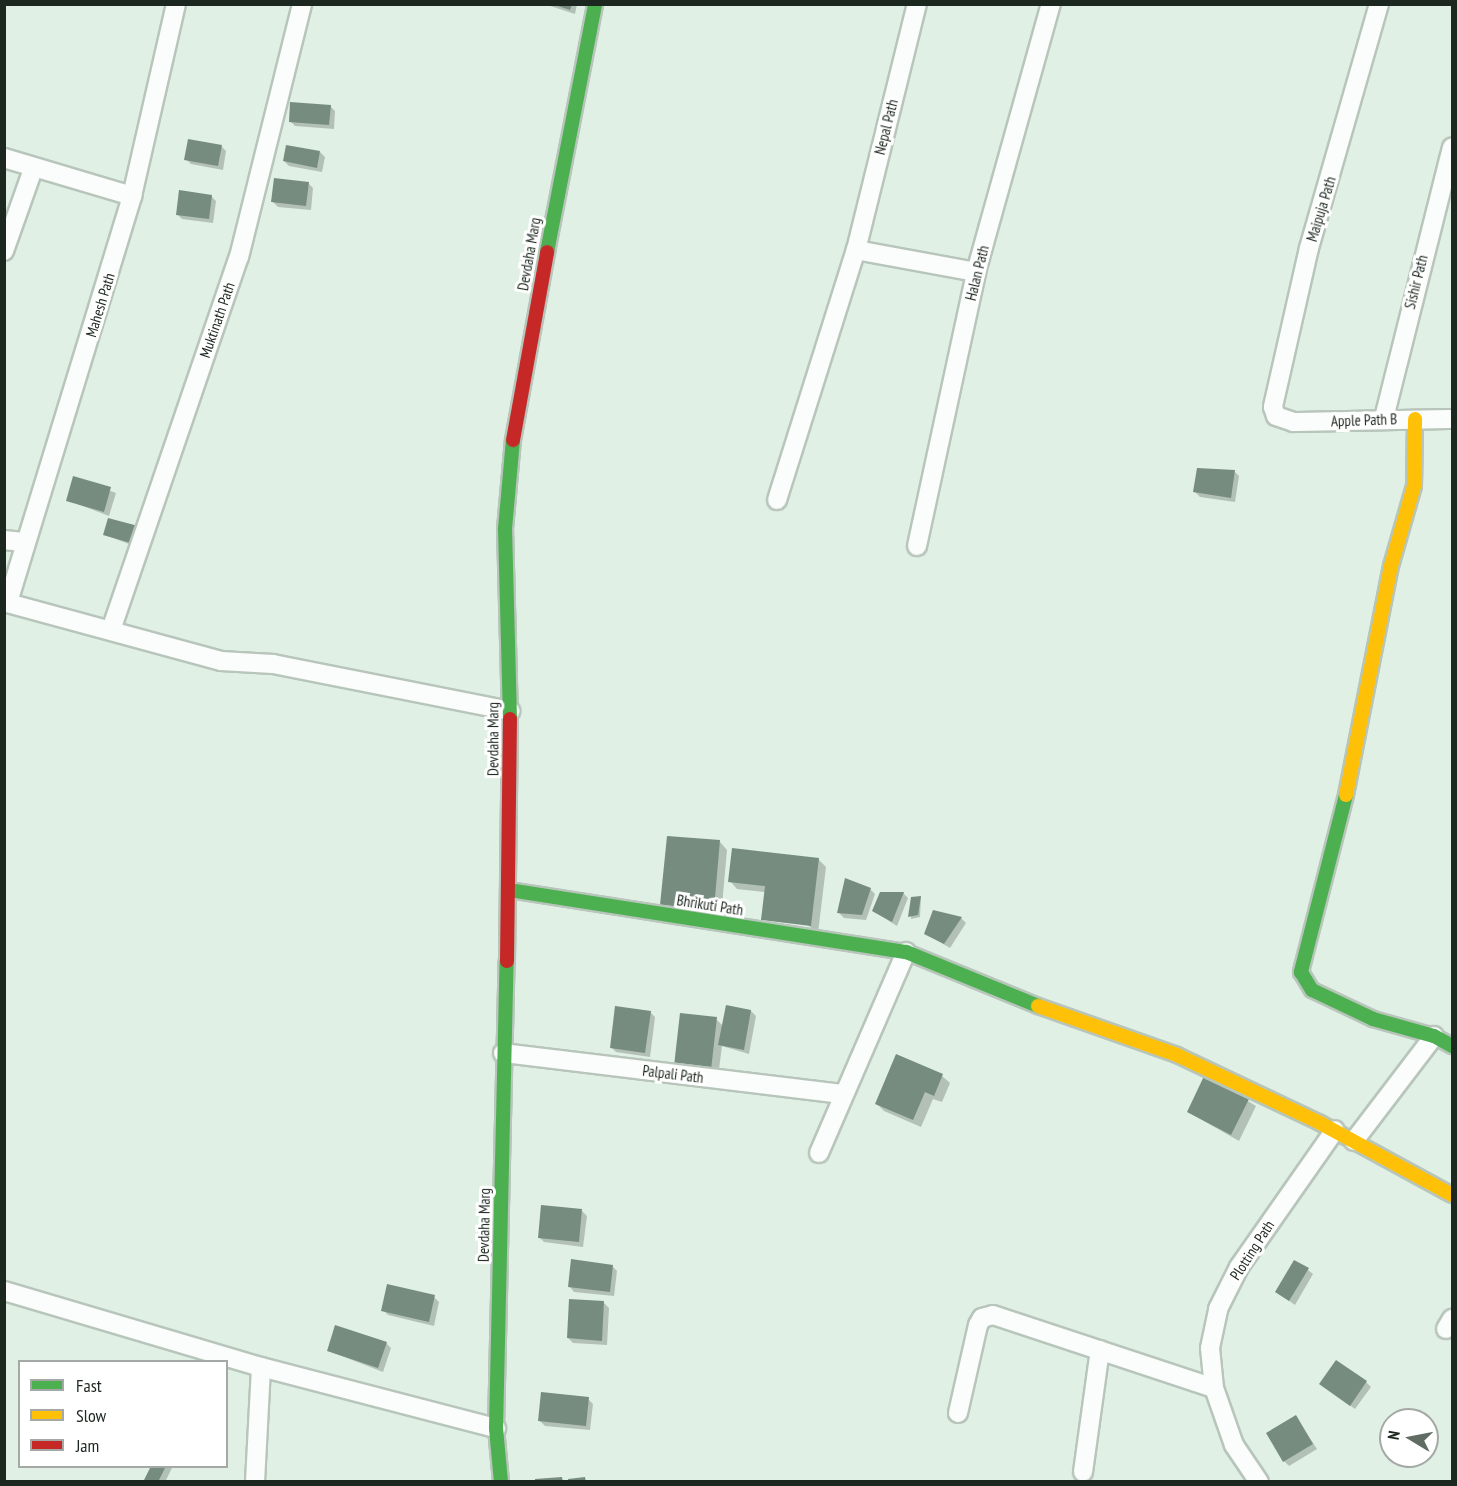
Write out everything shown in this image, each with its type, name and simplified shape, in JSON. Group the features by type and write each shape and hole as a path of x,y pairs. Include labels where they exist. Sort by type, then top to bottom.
{"street":[{"name":"Mahesh Path","path":"6,602 132,196 176,4"},
{"name":"Muktinath Path","path":"111,630 239,257 302,4"},
{"name":"Devdaha Marg","path":"501,1482 496,1428 508,890 510,711 505,529 508,468 578,77 595,4"},
{"name":"Nepal Path","path":"777,500 856,250 917,4"},
{"name":"Halan Path","path":"917,546 976,272 1051,4"},
{"name":"Maipuja Path","path":"1276,416 1274,393 1309,248 1379,4"},
{"name":"Sishir Path","path":"1384,418 1452,147"},
{"path":"4,158 33,169 132,196"},
{"path":"4,251 33,169"},
{"path":"856,250 976,272"},
{"name":"Apple Path B","path":"1276,416 1293,422 1384,418 1452,419"},
{"path":"1415,419 1414,486 1391,566 1339,833 1300,972 1312,990 1352,1009 1434,1036 1452,1046"},
{"path":"4,540 24,542"},
{"path":"6,602 221,661 273,664 510,711"},
{"name":"Bhrikuti Path","path":"508,890 906,952 1057,1014 1177,1054 1335,1130 1452,1195"},
{"path":"819,1153 842,1094 906,952"},
{"path":"1354,1141 1434,1036"},
{"name":"Palpali Path","path":"503,1053 842,1094"},
{"name":"Plotting Path","path":"1259,1482 1234,1445 1214,1388 1210,1348 1218,1309 1239,1267 1335,1130"},
{"path":"4,1291 261,1366 496,1428"},
{"path":"958,1413 982,1318 1002,1315 1214,1388"},
{"path":"1083,1472 1100,1350"},
{"path":"255,1482 261,1366"}],"building":[{"path":"552,4 572,4 570,10"},
{"path":"290,102 331,105 329,125 289,122"},
{"path":"188,139 222,145 218,166 184,160"},
{"path":"286,145 320,151 317,168 283,161"},
{"path":"274,178 309,182 306,206 271,202"},
{"path":"179,190 212,195 209,219 176,215"},
{"path":"1197,468 1235,470 1231,498 1193,492"},
{"path":"73,476 111,487 104,512 66,501"},
{"path":"108,518 142,527 138,545 103,535"},
{"path":"667,836 720,840 714,909 660,905"},
{"path":"732,848 819,858 811,926 761,920 765,886 728,882"},
{"path":"845,878 871,888 862,915 837,913"},
{"path":"880,892 904,892 892,922 872,911"},
{"path":"921,896 918,915 908,917 911,897"},
{"path":"933,910 962,917 944,944 924,934"},
{"path":"726,1005 751,1010 744,1050 718,1045"},
{"path":"615,1006 651,1011 645,1053 610,1048"},
{"path":"680,1013 717,1017 711,1070 674,1066"},
{"path":"896,1054 943,1074 934,1096 925,1092 913,1120 875,1104"},
{"path":"1205,1074 1250,1097 1231,1135 1187,1112"},
{"path":"541,1205 582,1209 579,1242 538,1238"},
{"path":"571,1259 613,1265 610,1292 568,1287"},
{"path":"1294,1260 1309,1268 1289,1301 1275,1292"},
{"path":"387,1284 435,1295 429,1322 381,1311"},
{"path":"569,1299 604,1301 602,1341 567,1338"},
{"path":"335,1325 387,1342 378,1368 327,1351"},
{"path":"1336,1360 1367,1381 1350,1406 1319,1384"},
{"path":"541,1392 589,1397 586,1426 538,1421"},
{"path":"1296,1415 1313,1444 1283,1462 1266,1433"},
{"path":"150,1468 165,1468 158,1482 143,1482"},
{"path":"562,1477 563,1482 535,1482 535,1479"},
{"path":"585,1477 586,1482 568,1482 568,1479"}],"traffic: fast":[{"path":"547,252 595,4"},
{"path":"510,719 505,529 513,440"},
{"path":"1346,795 1301,972 1312,990 1373,1019 1434,1036 1452,1046"},
{"path":"509,890 906,952 1038,1006"},
{"path":"501,1482 496,1428 507,961"}],"traffic: slow":[{"path":"1346,795 1391,566 1414,486 1415,419"},
{"path":"1038,1006 1177,1055 1320,1123 1452,1195"}],"traffic: jam":[{"path":"513,440 547,252"},
{"path":"507,961 510,719"}]}
